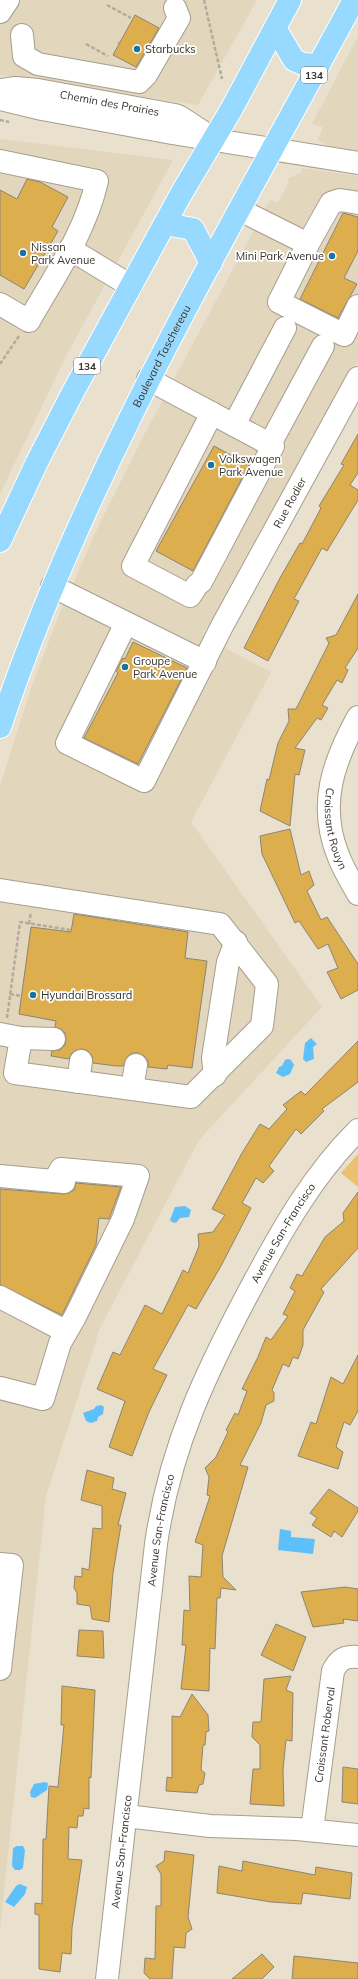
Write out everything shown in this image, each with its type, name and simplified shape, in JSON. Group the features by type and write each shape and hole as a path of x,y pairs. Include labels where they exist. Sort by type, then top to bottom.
{"main road":[{"name":"134","path":"0,541 5,517 165,224 231,110 290,0"},
{"name":"Boulevard Taschereau","path":"0,727 23,661 52,586 148,379 354,0"},
{"path":"275,28 294,60 303,64 319,65"},
{"path":"165,224 193,229 211,263"}],"street":[{"path":"22,35 24,56 38,64 139,82 146,75 179,18 175,8"},
{"name":"Chemin des Prairies","path":"0,90 16,88 38,90 175,115 213,139"},
{"name":"Chemin des Prairies","path":"0,99 42,109 358,163"},
{"path":"0,161 97,181 92,204 70,249 29,321 0,304"},
{"path":"358,203 340,200 331,203 308,244 279,302 344,335 358,306"},
{"path":"240,210 308,244"},
{"path":"70,249 131,286"},
{"path":"234,425 285,328"},
{"path":"270,444 323,346"},
{"name":"Rue Rodier","path":"126,623 68,743 144,782 222,626 358,378"},
{"path":"148,379 212,413 234,425 270,444 273,446 201,582 197,584 190,596 133,566 166,517 212,413"},
{"path":"52,586 205,662"},
{"name":"Croissant Rouyn","path":"358,717 346,738 332,775 329,809 334,842 338,855 358,894"},
{"path":"0,890 220,924 236,942 267,984 262,1026 215,1075 191,1097 132,1088 113,1088 15,1073 9,1032 54,1039"},
{"path":"215,1075 213,1058 228,962 236,942"},
{"path":"78,1082 81,1061"},
{"path":"132,1088 136,1065"},
{"name":"Avenue San-Francisco","path":"107,1979 160,1520 181,1440 204,1379 215,1355 282,1230 320,1173 358,1130"},
{"path":"0,1176 59,1182 61,1169 138,1176 123,1219 74,1317 65,1331 43,1399 0,1388"},
{"path":"0,1297 65,1331"},
{"path":"0,1564 12,1565 0,1669"},
{"name":"Croissant Roberval","path":"312,1830 333,1671 340,1659 350,1656 358,1657"},
{"path":"126,1816 210,1826 312,1830 358,1836"}],"path":[{"path":"204,0 222,79"},
{"path":"107,5 131,18"},
{"path":"86,44 110,57"},
{"path":"0,364 29,321"},
{"path":"9,1032 10,994 20,922 71,930"},
{"path":"10,994 21,996"}],"shaded area":[{"path":"0,0 257,0 198,105 0,75"},
{"path":"358,36 358,157 340,152 318,140 323,127 312,124"},
{"path":"0,139 173,160 64,360 0,494"},
{"path":"302,168 358,176 358,361 213,624 210,623 202,636 271,672 191,822 322,1007 199,1140 100,1328 46,1496 0,1930 0,786 31,688 59,615 98,527 144,435 270,200 278,203 289,181 287,179 302,172"},
{"path":"358,1154 358,1187 341,1173"}],"water":[{"path":"311,1038 317,1044 313,1047 314,1059 306,1062 303,1059 305,1043"},
{"path":"285,1060 291,1060 294,1065 290,1074 283,1077 276,1073"},
{"path":"185,1206 191,1210 189,1217 180,1218 176,1223 172,1222 170,1220 175,1207"},
{"path":"101,1405 104,1407 103,1414 98,1417 97,1421 91,1423 86,1421 83,1413"},
{"path":"280,1529 291,1531 291,1537 315,1539 313,1554 278,1550"},
{"path":"45,1782 48,1783 47,1790 35,1798 31,1797 30,1792 34,1784"},
{"path":"23,1846 25,1850 23,1868 20,1870 15,1870 12,1866 13,1848"},
{"path":"20,1884 27,1887 25,1894 14,1907 5,1902 16,1886"}],"building":[{"name":"Starbucks","path":"135,15 159,28 136,67 113,55"},
{"name":"Nissan Park Avenue","path":"27,179 40,182 68,197 52,227 58,231 24,289 0,275 0,190 17,199"},
{"path":"343,213 358,217 358,251 344,278 357,284 338,318 300,299"},
{"path":"358,434 358,473 350,485 358,490 358,500 327,551 322,548 294,599 299,601 268,661 244,648 280,578 300,543 302,544 321,508 319,506 344,465 341,464"},
{"path":"214,446 249,465 193,571 156,551"},
{"path":"358,594 358,648 345,668 348,670 342,683 337,680 322,705 328,708 321,720 317,718 295,748 305,750 299,775 295,774 290,826 260,811 267,779 269,780 278,743 289,721 288,709 296,709 329,643 326,638 336,635"},
{"path":"133,642 187,668 138,764 84,738 118,673 116,671 123,658 125,659"},
{"path":"290,829 301,875 309,871 314,885 307,891 321,920 327,917 358,964 358,990 341,999 327,972 338,968 328,944 318,949 299,921 295,923 262,854 260,836"},
{"path":"74,914 188,932 185,958 207,961 192,1068 168,1065 167,1069 148,1067 148,1061 144,1056 138,1053 132,1053 127,1057 123,1066 93,1063 92,1056 88,1051 83,1049 76,1050 71,1054 69,1059 51,1056 52,1051 60,1050 65,1045 66,1040 65,1033 61,1029 55,1027 56,1021 19,1014 31,927 71,932"},
{"path":"358,1041 358,1082 322,1109 324,1111 301,1134 296,1129 269,1166 274,1171 263,1183 256,1178 242,1203 251,1208 221,1266 196,1309 188,1305 153,1369 167,1375 149,1412 132,1456 109,1447 125,1401 97,1389 113,1352 120,1355 145,1305 162,1314 183,1270 188,1273 199,1246 198,1234 213,1232 225,1215 212,1209 242,1153 260,1124 269,1129 287,1109 283,1105 301,1091 305,1095"},
{"path":"76,1183 121,1187 109,1219 99,1218 96,1245 62,1315 0,1285 0,1189 63,1194 74,1190"},
{"path":"358,1192 358,1248 321,1289 324,1292 303,1330 303,1345 298,1359 293,1357 289,1367 283,1364 272,1390 274,1393 274,1401 266,1405 261,1423 240,1465 248,1467 222,1556 223,1577 236,1590 221,1588 220,1598 217,1598 215,1649 210,1648 209,1691 181,1689 186,1645 182,1645 184,1610 190,1611 189,1576 201,1577 203,1545 195,1542 210,1496 207,1495 209,1477 205,1468 216,1457 228,1432 226,1430 235,1413 238,1415 247,1391 242,1389 266,1337 271,1340 288,1316 283,1314 295,1291 290,1288 297,1274 302,1276 325,1237 344,1221 343,1213"},
{"path":"358,1355 358,1411 350,1425 344,1422 336,1447 343,1452 338,1469 298,1456 311,1422 316,1424 331,1377 343,1384"},
{"path":"87,1470 114,1478 112,1489 126,1493 118,1525 121,1525 113,1573 109,1622 92,1619 90,1606 77,1604 77,1593 74,1588 75,1576 82,1577 82,1568 89,1570 93,1528 102,1529 102,1506 81,1500"},
{"path":"329,1489 358,1508 358,1511 342,1537 334,1531 331,1537 312,1525 317,1518 310,1513"},
{"path":"345,1587 358,1589 358,1621 343,1619 344,1623 313,1627 301,1592"},
{"path":"276,1624 306,1637 293,1671 261,1655"},
{"path":"79,1630 103,1631 104,1658 77,1656"},
{"path":"291,1676 286,1690 293,1693 292,1741 286,1740 283,1770 284,1806 250,1804 253,1769 260,1769 260,1745 252,1737 253,1722 261,1722 264,1679"},
{"path":"62,1686 95,1690 91,1778 89,1777 89,1809 84,1808 83,1816 78,1816 77,1828 69,1827 68,1859 82,1860 72,1928 71,1954 62,1953 60,1972 39,1969 39,1915 35,1914 35,1903 42,1904 43,1839 46,1839 49,1786 58,1787 64,1725 61,1725"},
{"path":"192,1694 208,1715 209,1731 206,1732 205,1745 203,1745 201,1770 205,1773 203,1784 199,1785 197,1793 166,1791 167,1777 172,1778 172,1716 180,1717"},
{"path":"343,1767 358,1769 358,1804 342,1802"},
{"path":"165,1851 194,1855 188,1917 192,1929 186,1933 185,1948 174,1947 172,1979 150,1979 144,1973 145,1958 155,1959 156,1906 161,1906 161,1874 156,1866 164,1861"},
{"path":"243,1861 315,1875 316,1867 352,1873 350,1899 303,1893 301,1904 271,1902 217,1893 219,1866 242,1871"},
{"path":"262,1954 274,1967 262,1979 232,1979"},
{"path":"294,1956 358,1963 358,1979 292,1979"}],"place":[{"name":"Starbucks","path":"137,49"},
{"name":"Nissan Park Avenue","path":"23,253"},
{"name":"Mini Park Avenue","path":"332,256"},
{"name":"Volkswagen Park Avenue","path":"211,465"},
{"name":"Groupe Park Avenue","path":"125,667"},
{"name":"Hyundai Brossard","path":"33,995"}]}
